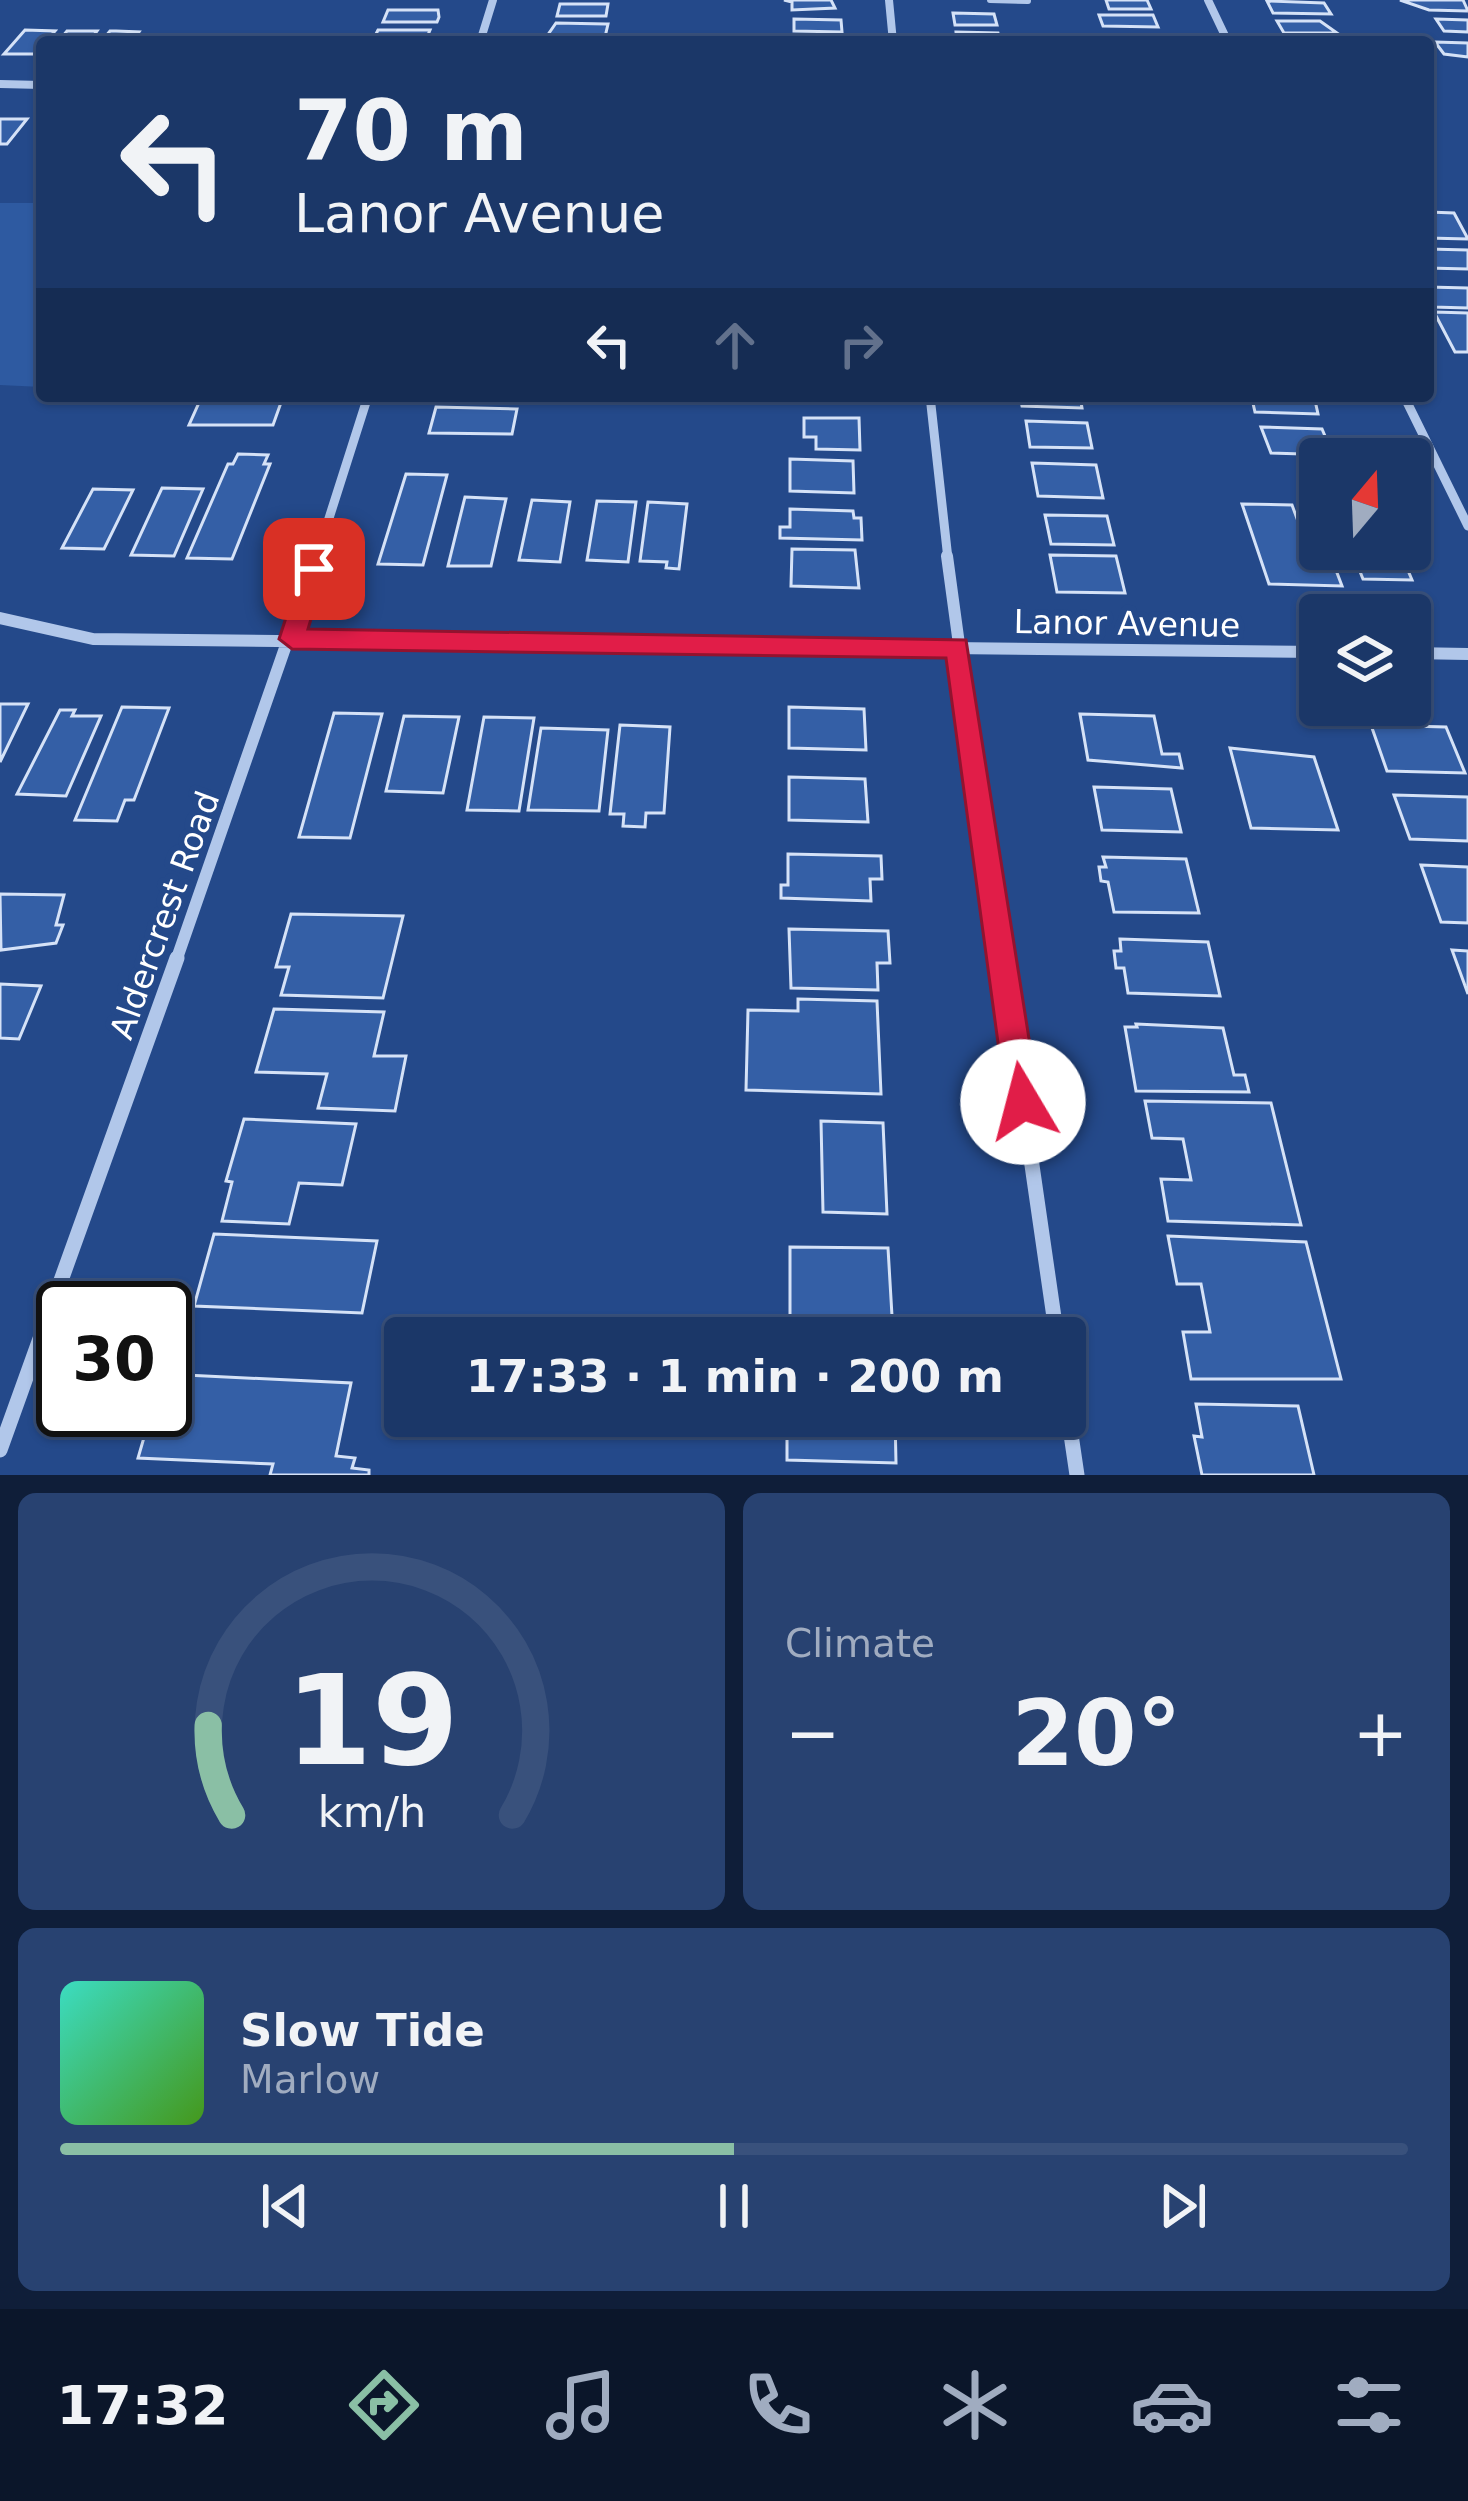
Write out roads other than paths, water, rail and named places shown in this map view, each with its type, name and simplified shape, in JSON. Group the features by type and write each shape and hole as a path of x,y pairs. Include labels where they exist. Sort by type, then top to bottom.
{"street":[{"path":"482,36 493,0"},
{"path":"889,0 892,36"},
{"path":"1208,0 1225,36"},
{"path":"0,85 36,85"},
{"name":"Aldercrest Road","path":"0,1450 292,639 366,402"},
{"path":"932,402 957,647 1054,1317"},
{"path":"1407,402 1468,526"},
{"name":"Lanor Avenue","path":"0,618 93,639 1299,652"},
{"path":"1431,653 1468,654"},
{"path":"1071,1437 1077,1475"}],"lane":[{"path":"990,0 1028,1"}]}
